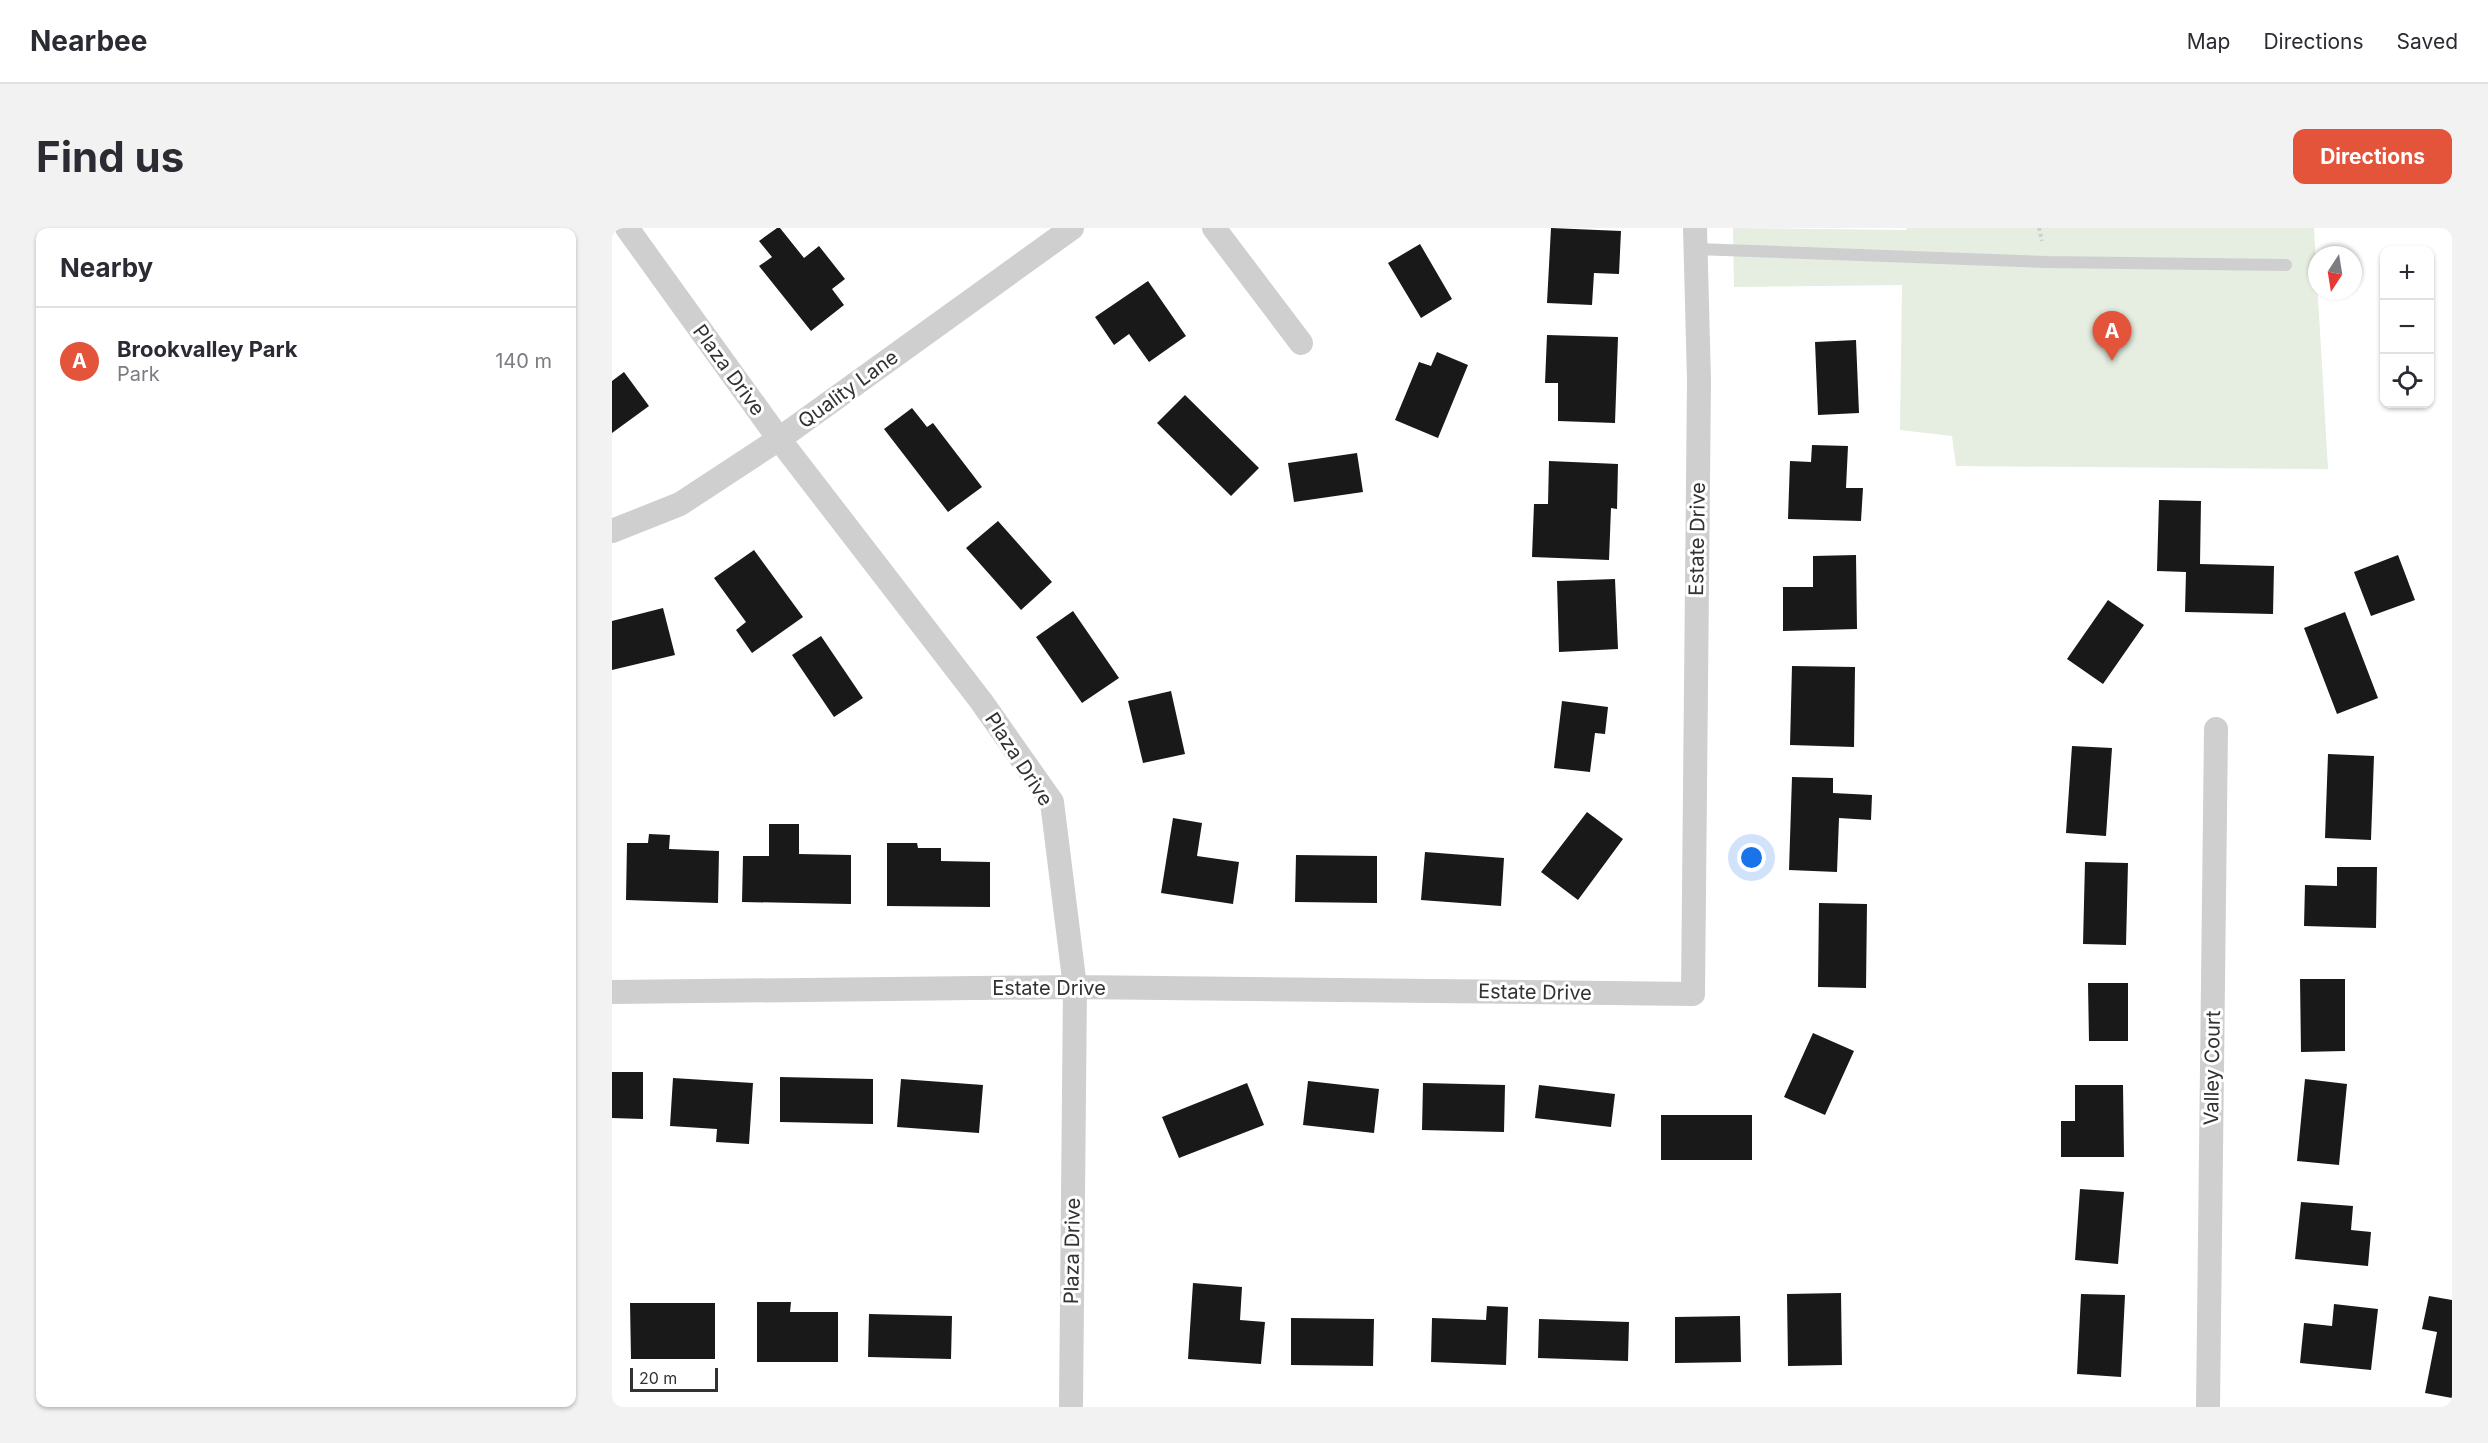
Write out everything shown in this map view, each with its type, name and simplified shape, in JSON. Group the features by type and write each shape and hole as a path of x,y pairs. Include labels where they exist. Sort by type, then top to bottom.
{"street":[{"name":"Plaza Drive","path":"627,228 779,439 981,701 1052,802 1076,987 1071,1407"},
{"name":"Quality Lane","path":"612,531 681,504 779,439 1072,228"},
{"path":"1214,228 1301,343"},
{"name":"Estate Drive","path":"612,992 1076,987 1692,994 1699,380 1696,239"},
{"name":"Valley Court","path":"2208,1407 2216,729"}],"lane":[{"path":"1696,239 2047,262 2286,265"}],"shaded area":[{"path":"1733,228 1906,230 1907,228 2314,228 2315,246 2308,246 2308,300 2318,300 2328,469 1956,466 1952,436 1900,430 1902,285 1734,287"}],"building":[{"path":"780,228 804,258 819,246 845,279 832,289 844,305 811,331 759,266 772,257 759,241"},
{"path":"1551,228 1621,231 1619,274 1594,273 1592,305 1547,303"},
{"path":"1420,244 1452,299 1421,318 1388,263"},
{"path":"1148,281 1186,336 1149,362 1129,334 1114,345 1095,317"},
{"path":"1547,335 1618,337 1615,423 1558,421 1558,383 1545,383"},
{"path":"1856,340 1859,413 1818,415 1815,342"},
{"path":"1437,352 1468,365 1438,438 1395,420 1419,362 1431,366"},
{"path":"624,372 649,406 612,433 612,381"},
{"path":"1185,395 1259,468 1231,496 1157,423"},
{"path":"912,408 927,427 933,423 982,487 948,512 884,429"},
{"path":"1812,445 1848,446 1846,488 1863,488 1861,521 1788,519 1790,461 1811,462"},
{"path":"1357,453 1363,492 1294,502 1288,463"},
{"path":"1549,461 1618,464 1617,509 1611,508 1609,560 1532,557 1534,504 1548,504"},
{"path":"2159,500 2201,501 2200,564 2274,566 2273,614 2185,612 2186,572 2157,571"},
{"path":"998,521 1052,582 1021,610 966,548"},
{"path":"754,550 803,617 752,653 736,630 746,622 714,578"},
{"path":"1856,555 1857,629 1783,631 1783,587 1813,587 1813,556"},
{"path":"2398,555 2415,600 2371,616 2354,572"},
{"path":"1615,579 1618,649 1559,652 1557,581"},
{"path":"2108,600 2144,625 2103,684 2067,659"},
{"path":"663,608 675,655 612,670 612,621"},
{"path":"1073,611 1119,678 1082,703 1036,637"},
{"path":"2345,612 2378,698 2337,714 2304,628"},
{"path":"821,636 863,698 834,717 792,655"},
{"path":"1792,666 1855,667 1854,747 1790,745"},
{"path":"1171,691 1185,754 1143,763 1128,701"},
{"path":"1562,701 1608,707 1605,734 1595,733 1590,772 1554,768"},
{"path":"2072,746 2112,748 2106,836 2066,833"},
{"path":"2328,754 2374,756 2371,840 2325,838"},
{"path":"1792,777 1833,778 1833,793 1872,795 1871,820 1839,818 1837,872 1789,870"},
{"path":"1587,812 1623,839 1578,900 1541,872"},
{"path":"1173,818 1202,823 1197,856 1239,862 1233,904 1161,893"},
{"path":"769,824 799,824 799,854 851,855 851,904 742,902 743,856 769,856"},
{"path":"649,834 670,835 669,849 719,851 718,903 626,900 627,843 648,843"},
{"path":"887,843 917,843 918,848 941,848 941,861 990,862 990,907 887,906"},
{"path":"1425,852 1504,858 1501,906 1421,900"},
{"path":"1296,855 1377,856 1377,903 1295,902"},
{"path":"2085,862 2128,863 2126,945 2083,944"},
{"path":"2337,867 2377,867 2376,928 2304,926 2305,885 2337,886"},
{"path":"1819,903 1867,904 1866,988 1818,987"},
{"path":"2300,979 2345,979 2345,1051 2301,1052"},
{"path":"2088,983 2128,983 2128,1041 2089,1041"},
{"path":"1813,1033 1854,1051 1825,1115 1784,1097"},
{"path":"612,1072 643,1072 643,1119 612,1118"},
{"path":"780,1077 873,1079 873,1124 780,1122"},
{"path":"673,1078 753,1083 749,1144 716,1142 717,1129 670,1126"},
{"path":"901,1079 983,1085 979,1133 897,1127"},
{"path":"2305,1079 2347,1084 2339,1165 2297,1161"},
{"path":"1308,1081 1379,1089 1374,1133 1303,1125"},
{"path":"1247,1083 1264,1125 1179,1158 1162,1117"},
{"path":"1423,1083 1505,1085 1504,1132 1422,1130"},
{"path":"1539,1085 1615,1094 1611,1127 1535,1118"},
{"path":"2075,1085 2123,1085 2124,1157 2061,1157 2061,1121 2075,1121"},
{"path":"1661,1115 1752,1115 1752,1160 1661,1160"},
{"path":"2080,1189 2124,1192 2118,1264 2075,1260"},
{"path":"2301,1202 2353,1206 2351,1230 2371,1232 2368,1266 2295,1259"},
{"path":"1193,1283 1242,1287 1240,1320 1265,1322 1261,1364 1188,1359"},
{"path":"1841,1293 1842,1365 1788,1366 1787,1294"},
{"path":"2081,1294 2125,1295 2121,1377 2077,1374"},
{"path":"2429,1296 2452,1300 2452,1398 2425,1393 2437,1332 2422,1329"},
{"path":"757,1302 791,1302 790,1312 838,1312 838,1362 757,1362"},
{"path":"630,1303 715,1303 715,1359 631,1359"},
{"path":"2334,1304 2378,1309 2371,1370 2300,1363 2304,1323 2332,1326"},
{"path":"1487,1306 1508,1307 1506,1365 1431,1362 1432,1318 1486,1320"},
{"path":"869,1314 952,1316 951,1359 868,1357"},
{"path":"1740,1316 1741,1362 1675,1363 1675,1317"},
{"path":"1291,1318 1374,1319 1373,1366 1291,1365"},
{"path":"1539,1319 1629,1322 1628,1361 1538,1358"}],"place":[{"name":"Brookvalley Park","path":"2112,361"}]}
